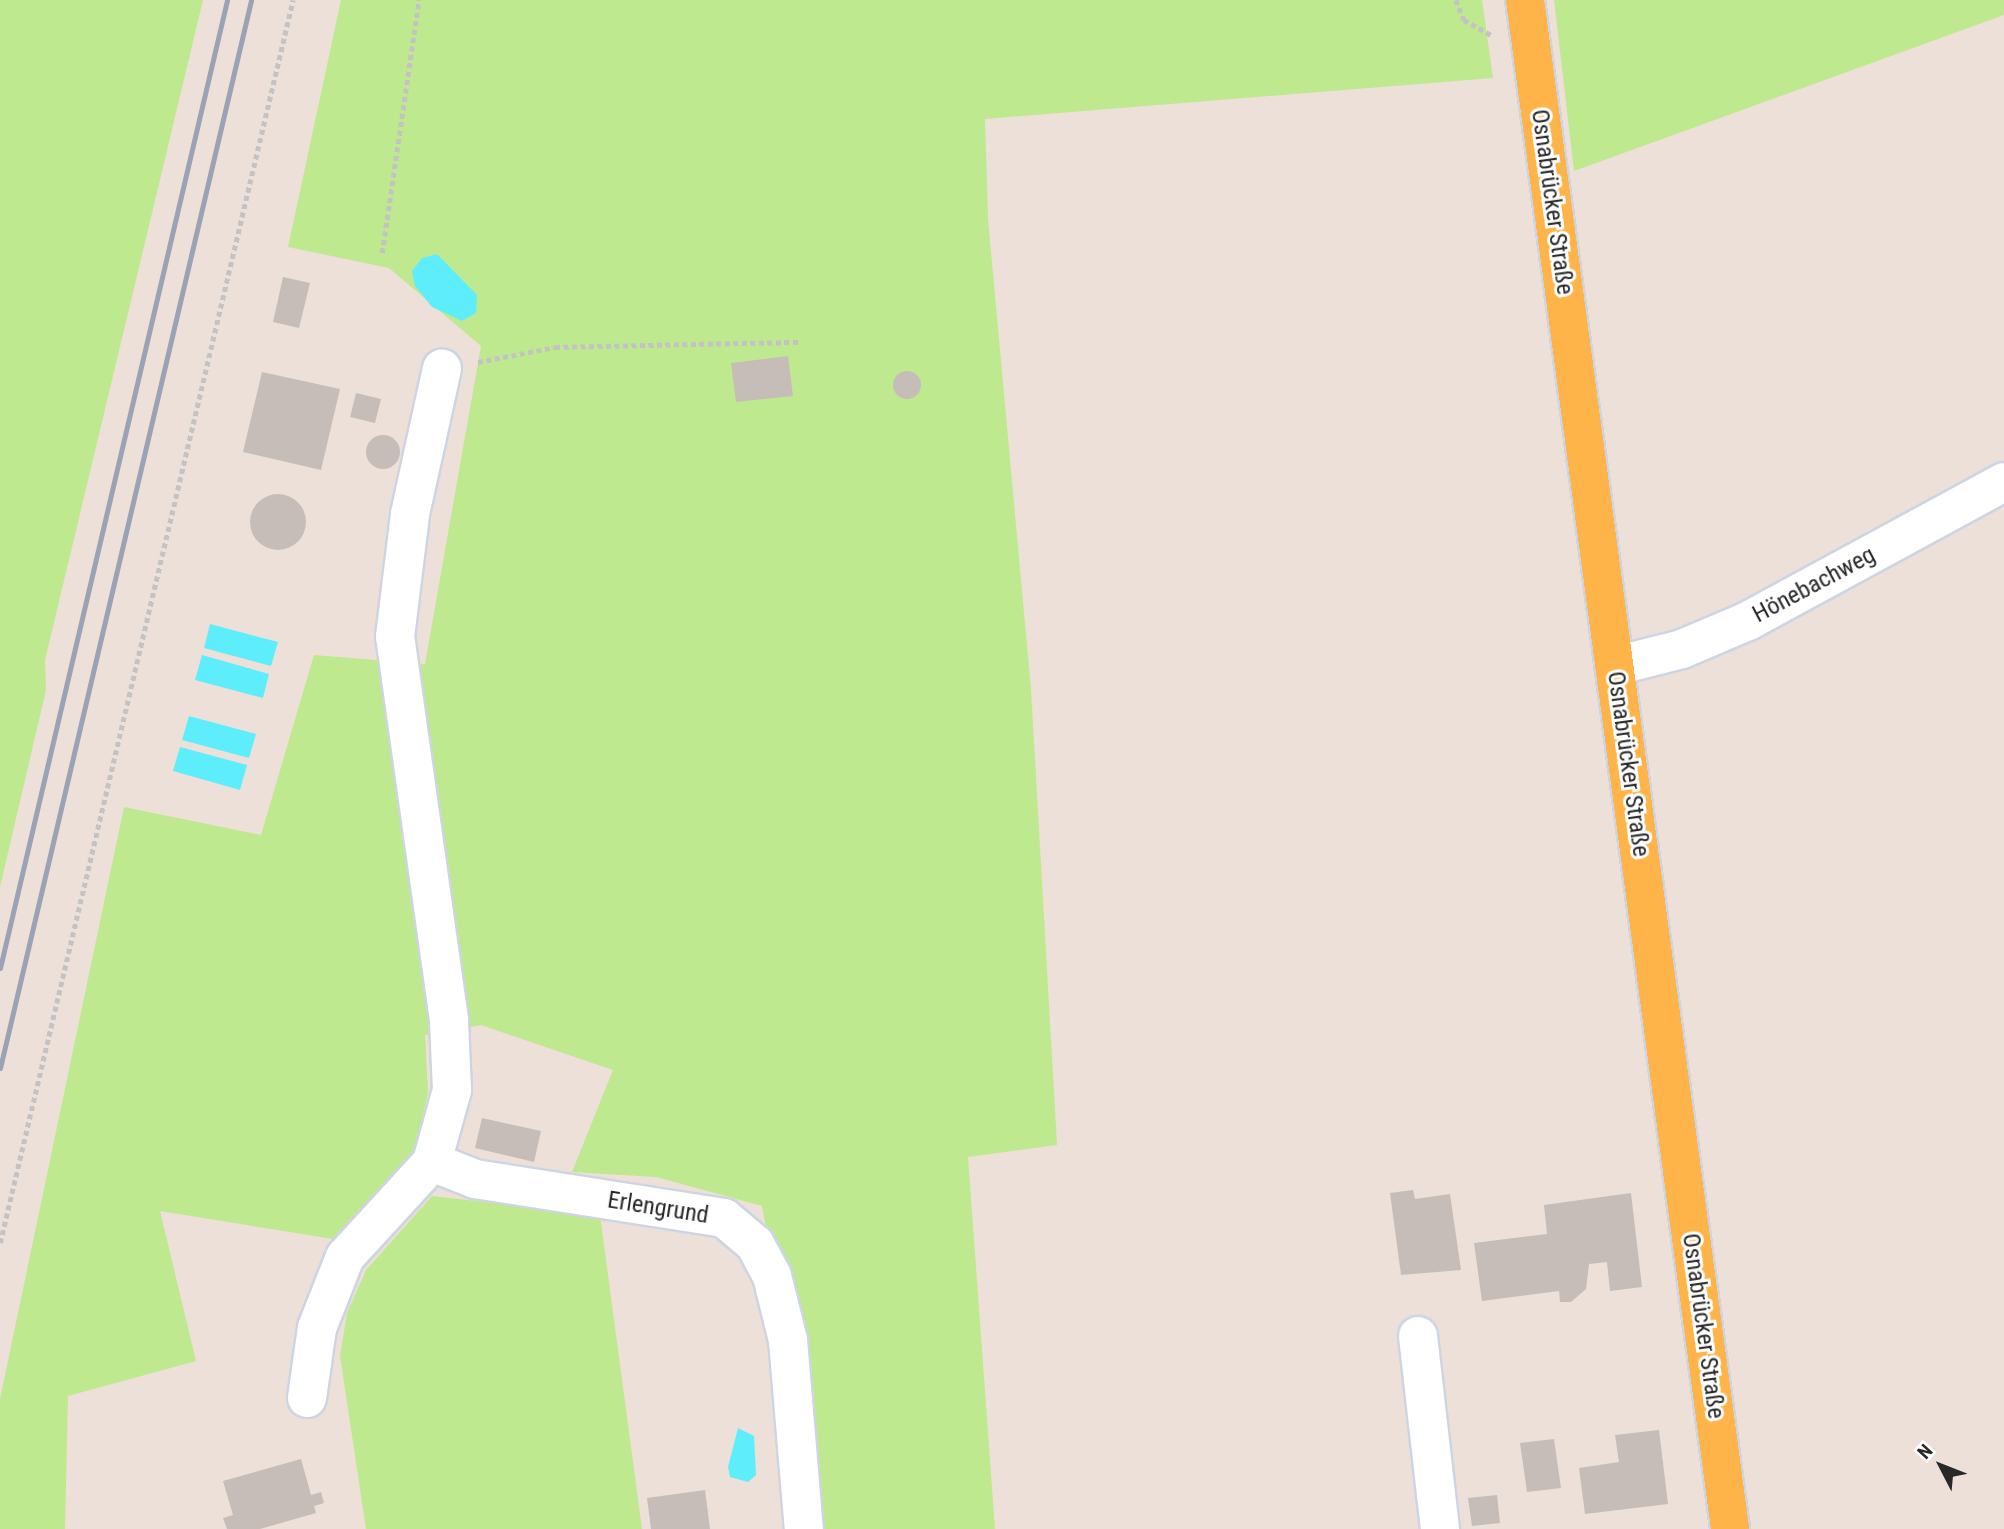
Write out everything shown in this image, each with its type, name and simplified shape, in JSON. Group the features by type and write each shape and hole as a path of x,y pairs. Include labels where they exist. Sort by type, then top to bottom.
{"main road":[{"name":"Osnabrücker Straße","path":"1525,0 1730,1529"}],"street":[{"path":"307,1398 317,1328 345,1257 432,1162 452,1090 449,1020 395,637 410,514 442,368"},
{"name":"Hönebachweg","path":"1615,666 1682,649 1748,621 2004,482"},
{"name":"Erlengrund","path":"432,1162 475,1179 724,1218 755,1244 772,1276 788,1340 804,1529"},
{"path":"1418,1336 1440,1529"}],"path":[{"path":"0,1243 293,0"},
{"path":"382,253 418,0"},
{"path":"442,368 555,347 801,342"}],"green space":[{"path":"0,0 203,0 45,660 46,690 0,887"},
{"path":"341,0 1482,0 1493,78 985,119 988,219 1031,689 1057,1145 968,1157 995,1529 822,1529 762,1206 656,1177 572,1172 613,1070 481,1025 425,1035 428,1093 414,1152 333,1239 160,1211 196,1361 68,1396 65,1529 0,1529 0,1399 124,807 261,835 314,655 425,664 481,346 389,268 288,247"},
{"path":"1554,0 2004,0 2004,15 1574,171"},
{"path":"432,1196 600,1215 642,1529 366,1529 340,1356 347,1313 366,1270"}],"water":[{"path":"437,254 477,295 476,313 462,321 432,307 415,286 412,271 422,258"},
{"path":"210,624 278,642 271,666 204,648"},
{"path":"202,655 269,674 263,698 195,680"},
{"path":"189,716 256,734 249,758 182,740"},
{"path":"180,747 247,765 240,790 173,771"},
{"path":"738,1428 754,1436 756,1475 748,1482 730,1477 728,1467"}],"building":[{"path":"283,277 310,283 299,328 273,322"},
{"path":"788,356 793,396 736,402 731,363"},
{"path":"907,371 917,375 921,385 917,395 907,399 897,395 893,385 897,375"},
{"path":"262,372 340,389 321,470 243,452"},
{"path":"356,393 381,399 375,423 350,417"},
{"path":"383,435 395,440 400,452 395,464 383,469 371,464 366,452 371,440"},
{"path":"278,494 289,496 298,502 304,511 304,533 298,542 289,548 278,550 267,548 258,542 252,533 250,522 252,511 258,502 267,496"},
{"path":"482,1118 541,1131 534,1162 475,1148"},
{"path":"1413,1190 1415,1199 1450,1194 1461,1270 1401,1275 1390,1193"},
{"path":"1631,1193 1642,1287 1610,1291 1607,1262 1589,1264 1586,1289 1571,1302 1560,1302 1559,1291 1482,1301 1474,1243 1547,1234 1544,1205"},
{"path":"1659,1430 1668,1504 1585,1514 1579,1468 1619,1462 1615,1435"},
{"path":"1554,1439 1561,1488 1527,1492 1520,1443"},
{"path":"301,1459 311,1495 321,1492 324,1503 314,1506 316,1513 260,1529 227,1529 223,1518 233,1515 223,1481"},
{"path":"705,1490 710,1529 651,1529 647,1498"},
{"path":"1497,1495 1500,1523 1472,1526 1468,1498"}],"railway":[{"path":"0,968 227,0"},
{"path":"0,1068 251,0"}]}
